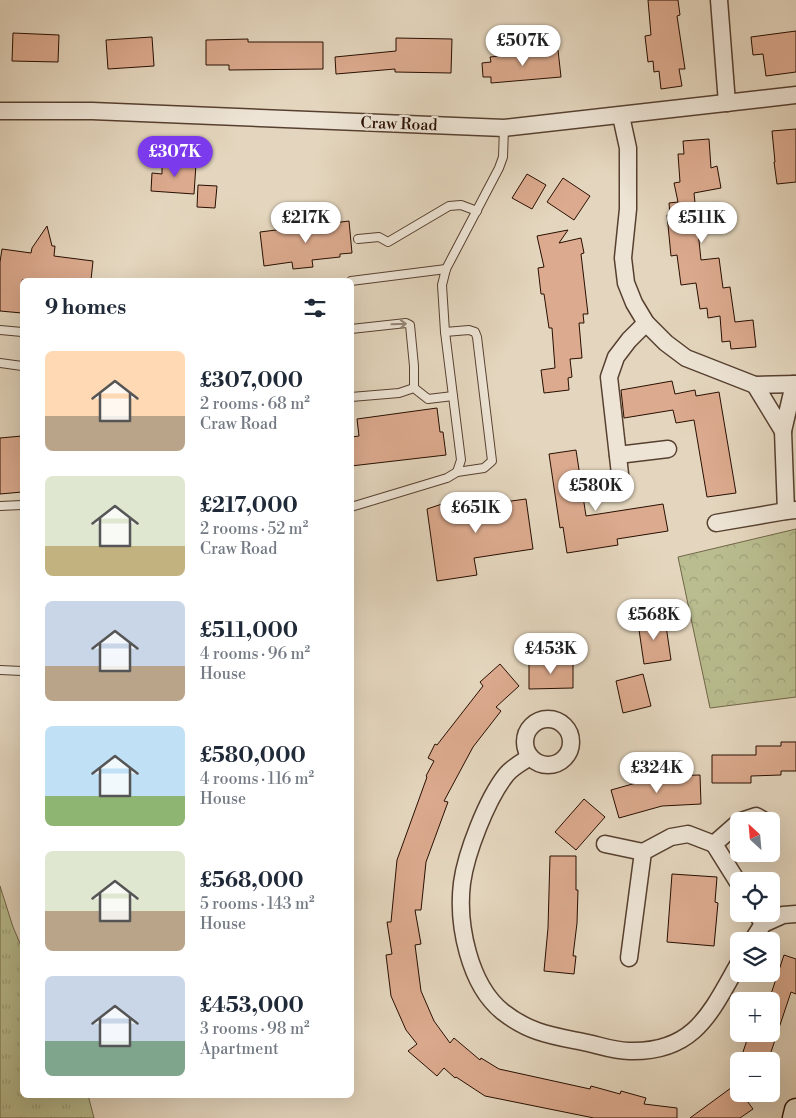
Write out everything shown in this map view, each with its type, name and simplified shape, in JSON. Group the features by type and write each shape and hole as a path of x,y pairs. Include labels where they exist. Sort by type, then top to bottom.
{"street":[{"path":"719,0 727,103"},
{"name":"Craw Road","path":"0,111 92,111 504,128 796,95"},
{"path":"621,116 628,148 628,209 623,258 626,283 646,323 666,343 686,358 755,385 795,384 783,430 791,510 716,523"},
{"path":"621,483 609,377 616,356 646,323"},
{"path":"755,385 783,430"},
{"path":"618,455 668,449"},
{"path":"530,757 506,774 489,802 469,853 462,884 465,944 474,972 485,991 502,1011 522,1025 539,1033 627,1051 660,1048 677,1042 701,1026 730,978"},
{"path":"714,844 730,830"},
{"path":"605,844 644,852 671,837 688,834 714,844 732,872"},
{"path":"629,958 644,852"},
{"path":"780,915 796,914"},
{"path":"794,1118 796,1110"}],"lane":[{"path":"457,472 461,460 445,332 442,285 446,269 477,211 503,156 504,128"},
{"path":"358,239 379,237 388,242 450,206 461,205 477,211"},
{"path":"354,281 446,269"},
{"path":"354,329 406,322 410,325 414,388"},
{"path":"0,330 20,332"},
{"path":"354,506 446,478 457,472 484,468 492,461 477,337 474,332 469,330 445,332"},
{"path":"0,363 20,366"},
{"path":"414,388 428,399 453,396"},
{"path":"354,397 398,392 414,388"},
{"path":"0,506 20,505"},
{"path":"0,670 20,671"}],"green space":[{"path":"796,529 796,697 710,708 678,557"},
{"path":"0,886 20,943 20,1098 89,1098 94,1118 0,1118"}],"building":[{"path":"648,0 678,0 680,15 677,16 685,69 679,69 682,86 661,89 659,71 654,72 653,61 648,62 645,36 651,35"},
{"path":"796,31 796,72 766,76 763,54 753,55 751,37"},
{"path":"13,33 59,35 58,62 12,61"},
{"path":"152,37 154,66 108,69 106,40"},
{"path":"396,38 452,39 451,73 395,72 395,69 336,74 335,57 396,51"},
{"path":"248,39 248,42 323,42 323,69 229,70 229,65 206,65 206,40"},
{"path":"558,50 561,77 491,83 491,77 483,77 482,63 491,62 490,57"},
{"path":"796,129 796,182 777,184 772,131"},
{"path":"709,139 711,168 717,166 721,188 694,193 701,260 719,258 723,288 730,287 735,322 753,320 756,347 731,349 730,341 722,342 720,316 708,318 707,308 700,309 696,283 681,285 677,255 671,256 667,215 670,215 669,203 678,202 674,183 680,182 678,154 684,154 683,141"},
{"path":"162,159 174,160 176,163 196,164 194,194 151,191 152,173 162,174"},
{"path":"527,174 546,185 532,209 512,198"},
{"path":"563,178 590,196 574,220 547,202"},
{"path":"198,185 217,186 215,208 197,207"},
{"path":"349,221 352,253 340,254 340,257 312,260 313,267 293,269 292,262 264,266 260,232"},
{"path":"47,226 52,246 55,246 54,256 93,261 91,278 20,278 20,313 0,311 0,262 2,249 31,253 32,248"},
{"path":"568,230 559,243 581,238 584,253 581,254 588,314 583,314 584,323 579,323 582,358 570,359 572,377 568,378 569,390 544,393 541,370 555,368 552,328 549,328 544,294 541,294 538,268 544,267 537,236"},
{"path":"672,381 675,394 695,390 696,396 719,392 736,493 707,497 694,420 676,423 673,410 624,418 621,390"},
{"path":"437,408 440,432 443,432 446,455 354,466 354,437 359,436 357,419"},
{"path":"20,436 20,492 0,494 0,438"},
{"path":"576,450 586,516 663,504 668,531 617,539 618,545 567,553 563,527 560,528 549,454"},
{"path":"466,496 467,507 526,499 533,549 474,558 477,575 437,581 427,509"},
{"path":"665,619 671,660 644,664 638,623"},
{"path":"529,662 573,662 573,688 529,689"},
{"path":"500,664 519,686 496,707 501,711 473,747 444,801 448,802 426,862 421,910 415,910 421,944 415,945 421,991 434,1021 450,1043 454,1038 480,1060 481,1058 499,1069 590,1089 591,1086 620,1094 621,1091 646,1098 644,1104 677,1108 677,1118 594,1118 485,1096 455,1078 444,1068 437,1076 408,1051 417,1044 406,1030 391,996 386,955 392,954 387,922 391,922 397,860 426,776 434,761 428,758 435,744 437,745 483,686 480,682"},
{"path":"643,674 651,706 623,713 616,681"},
{"path":"781,742 796,742 796,771 781,771 781,775 751,776 751,783 712,783 712,755 756,755 756,746 781,746"},
{"path":"700,775 701,804 662,806 619,818 611,790 661,776"},
{"path":"584,799 605,817 576,850 555,832"},
{"path":"550,856 576,856 576,890 578,890 573,956 576,956 574,974 544,971 548,928"},
{"path":"672,874 717,877 715,902 718,903 714,946 667,942"},
{"path":"784,955 796,959 796,994 791,992 780,1025 780,992 772,992 775,982 780,982 780,967"},
{"path":"746,1042 774,1042 771,1052 743,1052"},
{"path":"730,1089 730,1102 748,1102 753,1109 740,1118 690,1118"}]}
